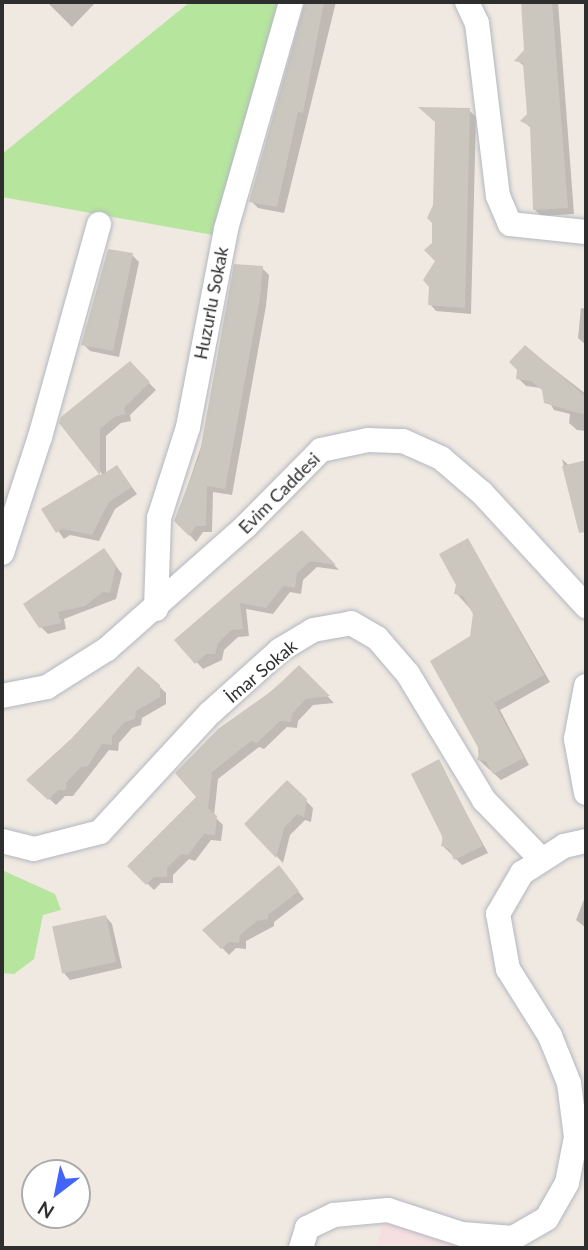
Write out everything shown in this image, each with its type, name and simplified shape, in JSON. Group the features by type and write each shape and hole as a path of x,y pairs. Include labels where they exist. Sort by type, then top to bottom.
{"street":[{"name":"Huzurlu Sokak","path":"156,609 159,519 188,428 226,229 291,2"},
{"path":"467,2 477,23 498,196 510,224 586,232"},
{"path":"2,553 40,437 99,224"},
{"name":"Evim Caddesi","path":"2,696 47,687 107,649 156,609 321,450 368,440 403,441 441,458 482,494 586,606"},
{"name":"İmar Sokak","path":"2,841 34,849 100,832 211,713 280,650 313,630 351,623 377,638 408,674 484,800 542,860"},
{"path":"586,685 576,739 586,793"},
{"path":"301,1248 307,1228 334,1215 388,1210 462,1234 513,1238 547,1218 567,1183 581,1137 569,1083 550,1036 508,969 498,914 522,873 564,846 586,841"}],"shaded area":[{"path":"384,1222 461,1245 492,1248 375,1248"}],"green space":[{"path":"190,2 281,2 213,235 2,197 2,154"},
{"path":"2,870 55,894 61,910 43,915 34,959 14,974 2,973"}],"building":[{"path":"305,2 324,2 303,113 298,112 277,207 249,202"},
{"path":"521,2 552,2 568,208 533,210 530,126 520,121 527,114 523,63 514,61 524,50"},
{"path":"418,107 470,108 465,308 428,305 429,287 423,280 435,261 424,250 432,243 432,223 427,218 433,205 435,122"},
{"path":"108,249 133,253 113,351 81,345"},
{"path":"234,264 263,266 260,298 225,489 207,486 206,526 196,526 189,536 174,521 199,457"},
{"path":"525,345 586,397 586,415 544,403 542,390 531,381 516,379 517,370 509,362"},
{"path":"130,361 150,382 124,408 126,414 114,417 100,429 100,476 117,465 132,487 109,502 92,535 62,529 56,533 41,509 99,474 59,423 61,417"},
{"path":"586,460 586,532 579,533 562,466"},
{"path":"302,530 336,565 310,561 297,573 295,588 283,586 266,608 240,603 243,629 231,630 218,643 215,654 206,654 195,664 174,640"},
{"path":"468,538 544,675 494,703 524,758 493,774 486,761 477,760 480,751 430,661 470,636 473,614 463,596 454,594 456,585 439,554"},
{"path":"104,548 116,565 110,593 103,592 85,606 58,612 61,623 39,628 23,604"},
{"path":"299,665 330,696 306,699 292,714 291,722 280,721 257,743 251,741 212,772 208,808 217,816 215,835 204,834 188,855 181,854 167,868 167,877 154,877 146,885 127,866 196,797 175,773 218,729 273,690"},
{"path":"138,666 160,685 160,697 136,711 135,719 125,722 112,736 112,745 102,744 88,766 81,767 66,783 66,790 58,790 48,800 26,780 72,738"},
{"path":"439,759 483,846 454,860 449,849 441,846 443,838 411,774"},
{"path":"287,780 307,799 304,817 297,814 284,828 276,858 244,824"},
{"path":"279,865 299,891 268,915 268,919 257,921 240,935 239,943 229,942 221,949 202,930"},
{"path":"106,915 116,962 62,973 52,926"}]}
